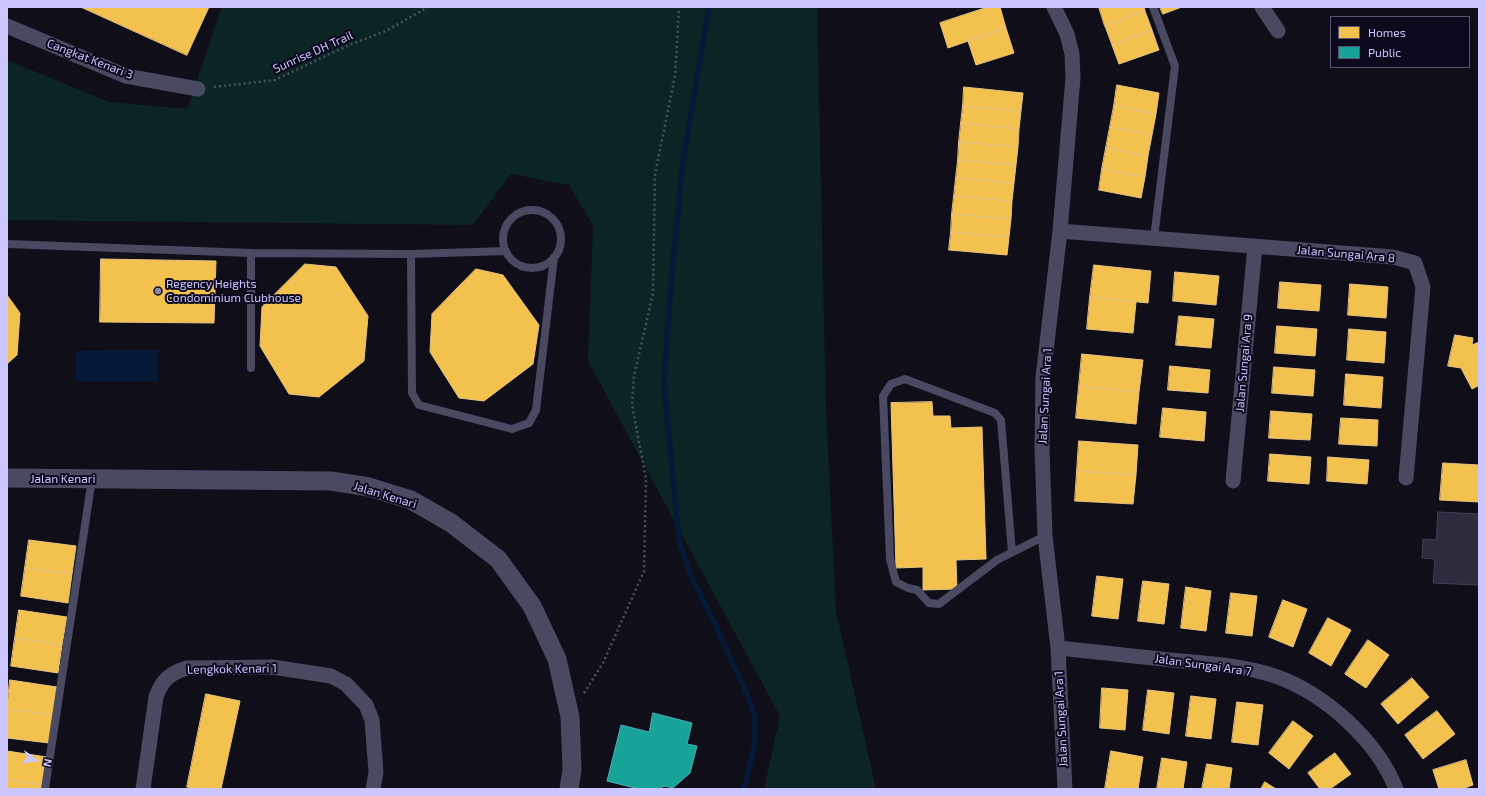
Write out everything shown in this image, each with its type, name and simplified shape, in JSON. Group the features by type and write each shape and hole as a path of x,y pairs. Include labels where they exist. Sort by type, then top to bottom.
{"street":[{"name":"Jalan Sungai Ara 1","path":"1054,7 1067,34 1072,54 1073,78 1060,230 1043,377 1042,449 1045,536 1058,648 1065,789"},
{"path":"1262,7 1278,31"},
{"name":"Cangkat Kenari 3","path":"7,26 126,76 198,89"},
{"name":"Jalan Sungai Ara 8","path":"1060,230 1393,256 1415,263 1423,287 1406,478"},
{"name":"Jalan Sungai Ara 9","path":"1233,481 1255,246"},
{"name":"Jalan Kenari","path":"7,478 331,481 369,488 417,503 451,523 498,559 532,606 557,659 570,717 572,770 569,789"},
{"name":"Jalan Sungai Ara 7","path":"1058,648 1234,666 1275,676 1313,693 1339,713 1368,741 1396,789"},
{"name":"Lengkok Kenari 1","path":"143,789 156,697 160,687 167,678 176,671 188,668 272,666 331,676 346,684 366,705 372,720 376,772 373,789"}],"lane":[{"path":"1153,7 1175,66 1154,238"},
{"path":"411,254 412,393 419,405 512,429 529,423 536,410 554,257 560,245 561,234 557,223 549,215 540,210 528,210 518,213 510,220 504,229 503,240 506,251 511,259 518,264 535,268 544,265 554,257"},
{"path":"7,244 251,253 411,254 506,251"},
{"path":"251,253 251,368"},
{"path":"1012,552 1001,420 995,413 905,379 891,384 883,396 890,559 896,582 908,588 917,590 929,603 939,604 997,560 1045,536"},
{"path":"45,789 92,479"}],"path":[{"name":"Sunrise DH Trail","path":"198,89 275,80 349,45 386,31 428,7"},
{"path":"570,717 603,663 644,571 646,479 632,404 634,376 652,293 655,174 676,76 679,7"}],"green space":[{"path":"222,7 817,7 826,411 836,611 876,789 764,789 780,716 588,361 593,225 569,185 511,174 473,225 7,220 7,60 109,102 187,109"}],"water":[{"path":"158,350 158,381 76,381 76,351"}],"building: Homes":[{"path":"81,7 209,7 187,55"},
{"path":"988,7 1000,7 1006,28 948,48 940,23"},
{"path":"1099,7 1144,7 1145,11 1105,26"},
{"path":"1160,7 1182,7 1163,14"},
{"path":"1145,11 1152,30 1112,45 1105,26"},
{"path":"1006,28 1014,53 976,65 968,41"},
{"path":"1152,30 1159,50 1119,64 1112,45"},
{"path":"1117,85 1159,93 1156,114 1114,106"},
{"path":"964,87 1023,93 1021,111 963,106"},
{"path":"963,106 1021,111 1019,129 961,123"},
{"path":"1114,106 1156,114 1152,135 1110,127"},
{"path":"961,123 1019,129 1018,147 959,142"},
{"path":"1110,127 1152,135 1148,156 1106,148"},
{"path":"959,142 1018,147 1016,165 958,160"},
{"path":"1106,148 1148,156 1145,177 1102,169"},
{"path":"958,160 1016,165 1014,183 956,178"},
{"path":"1102,169 1145,177 1141,198 1099,190"},
{"path":"956,178 1014,183 1012,201 954,196"},
{"path":"954,196 1012,201 1011,219 952,214"},
{"path":"952,214 1011,219 1009,237 951,232"},
{"path":"951,232 1009,237 1007,255 949,250"},
{"name":"Regency Heights Condominium Clubhouse","path":"101,259 216,261 214,323 100,322"},
{"path":"305,264 336,267 368,316 364,361 319,397 289,394 260,346 262,307"},
{"path":"1094,265 1151,271 1148,303 1090,297"},
{"path":"476,269 503,275 539,325 533,364 484,401 459,398 430,352 432,314"},
{"path":"1175,272 1219,276 1216,305 1173,301"},
{"path":"1280,282 1321,285 1319,311 1278,308"},
{"path":"1350,284 1388,287 1386,318 1348,315"},
{"path":"7,295 20,313 17,355 7,364"},
{"path":"1090,297 1136,302 1133,333 1087,329"},
{"path":"1179,316 1214,319 1211,348 1176,345"},
{"path":"1277,326 1317,329 1315,356 1275,353"},
{"path":"1349,329 1386,332 1384,363 1347,360"},
{"path":"1455,335 1473,338 1472,345 1479,342 1479,388 1478,386 1472,389 1461,368 1448,366"},
{"path":"1082,354 1143,360 1139,392 1079,386"},
{"path":"1170,366 1210,370 1208,393 1168,390"},
{"path":"1274,367 1315,370 1313,396 1272,393"},
{"path":"1346,374 1383,377 1381,408 1344,405"},
{"path":"1079,386 1139,392 1136,424 1076,418"},
{"path":"932,402 933,416 950,416 951,428 982,427 986,559 956,560 957,589 923,590 923,567 896,568 891,403"},
{"path":"1163,408 1206,412 1204,441 1160,437"},
{"path":"1271,411 1312,414 1310,440 1269,438"},
{"path":"1341,418 1378,420 1377,446 1339,444"},
{"path":"1079,441 1138,445 1136,475 1077,471"},
{"path":"1270,454 1311,457 1309,484 1268,481"},
{"path":"1328,457 1369,460 1367,484 1327,481"},
{"path":"1443,463 1479,465 1479,502 1440,500"},
{"path":"1077,471 1136,475 1133,504 1075,501"},
{"path":"29,540 76,546 72,574 25,568"},
{"path":"25,568 72,574 68,603 21,596"},
{"path":"1097,576 1123,579 1118,619 1092,616"},
{"path":"1143,581 1169,584 1164,624 1138,621"},
{"path":"1186,587 1211,591 1206,631 1181,628"},
{"path":"1231,593 1257,596 1252,636 1226,633"},
{"path":"1283,600 1307,609 1293,647 1269,637"},
{"path":"19,610 67,617 62,645 15,638"},
{"path":"1328,618 1351,630 1331,666 1309,653"},
{"path":"15,638 62,645 58,673 11,666"},
{"path":"1368,640 1389,655 1366,688 1345,674"},
{"path":"1412,678 1429,697 1398,724 1381,704"},
{"path":"10,680 57,687 53,715 7,709"},
{"path":"1102,688 1128,690 1125,730 1100,728"},
{"path":"1148,690 1174,693 1169,734 1143,730"},
{"path":"206,694 240,701 221,789 196,789 187,787"},
{"path":"1191,696 1216,699 1211,739 1186,736"},
{"path":"1237,702 1263,705 1258,745 1232,742"},
{"path":"7,709 53,715 49,743 7,738"},
{"path":"1437,711 1455,734 1423,759 1405,735"},
{"path":"1293,721 1313,736 1289,769 1269,753"},
{"path":"7,751 47,757 43,785 7,780"},
{"path":"1111,751 1143,757 1138,789 1105,789"},
{"path":"1335,753 1351,774 1330,789 1320,789 1308,773"},
{"path":"1162,758 1187,762 1183,789 1157,789"},
{"path":"1466,760 1473,785 1462,789 1439,789 1433,770"},
{"path":"1207,764 1232,768 1229,789 1202,789"},
{"path":"7,780 43,785 42,789 7,789"},
{"path":"1265,782 1276,789 1261,789"}],"building: Public":[{"path":"653,713 692,723 687,744 697,746 690,773 673,788 664,786 660,789 639,789 607,781 621,725 649,732"}],"building: Other":[{"path":"1438,512 1479,514 1479,585 1433,583 1435,559 1422,558 1423,539 1436,540"}],"waterway":[{"path":"709,7 683,160 671,283 664,383 679,540 691,576 714,622 754,713 754,748 744,789"}],"place":[{"name":"Regency Heights Condominium Clubhouse","path":"158,291"}]}
